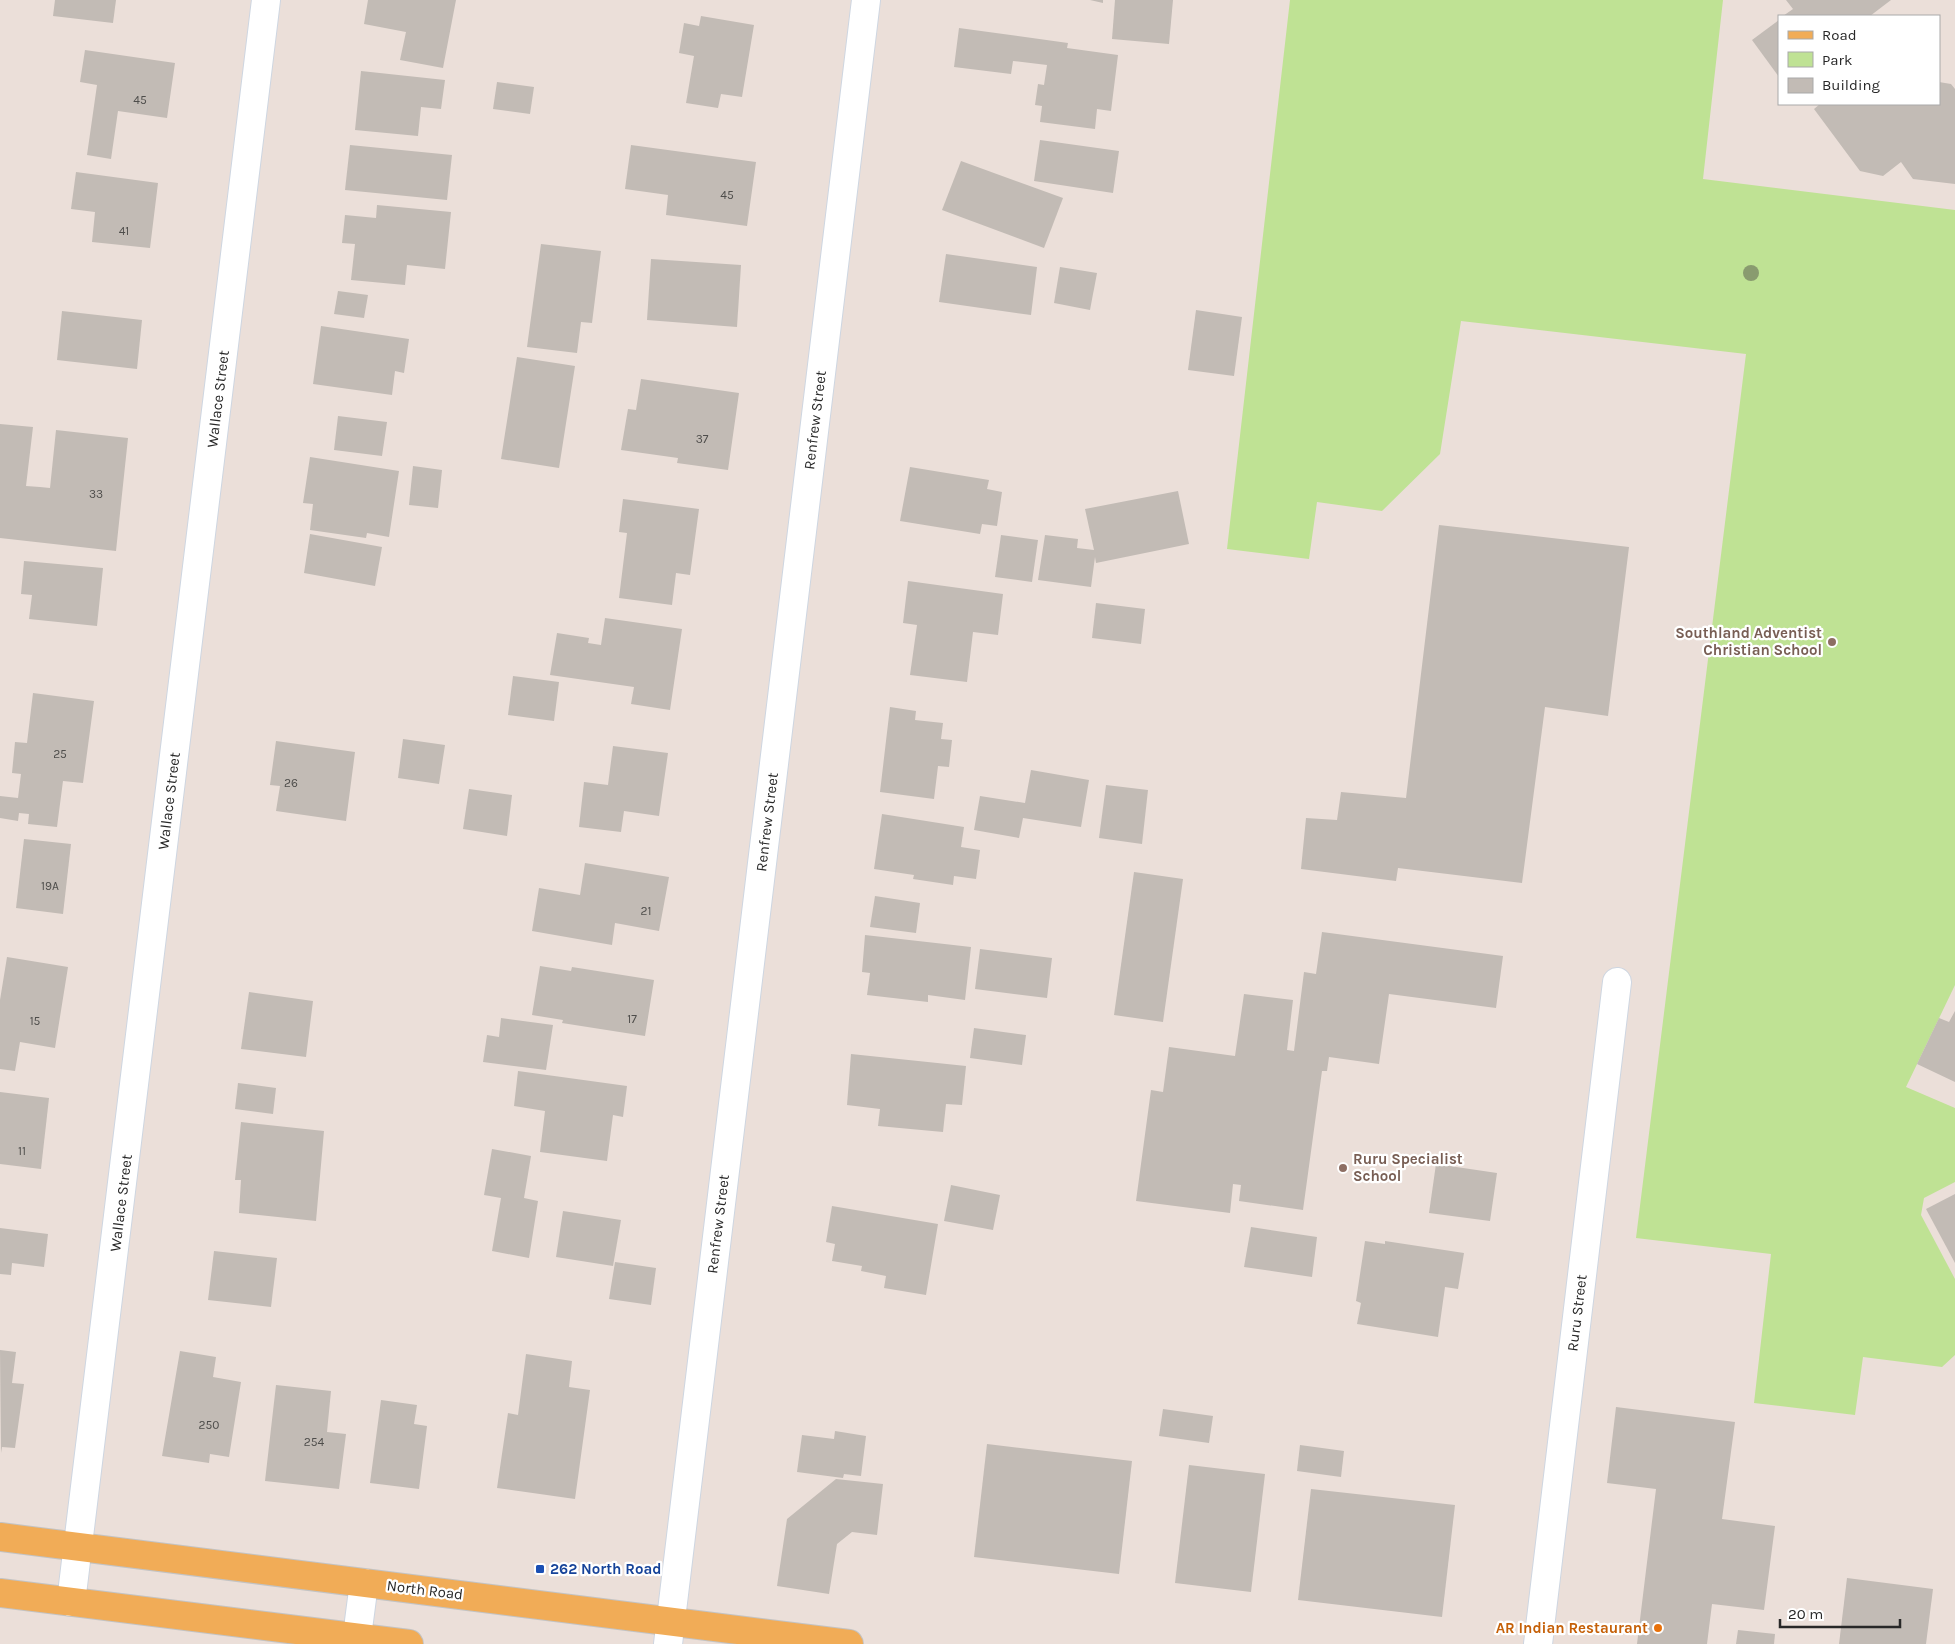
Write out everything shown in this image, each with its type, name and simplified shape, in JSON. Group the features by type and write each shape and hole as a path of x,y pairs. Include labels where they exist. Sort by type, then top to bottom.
{"main road":[{"name":"North Road","path":"0,1536 364,1582 669,1633 849,1644"},
{"path":"0,1593 356,1641 409,1644"}],"street":[{"name":"Wallace Street","path":"71,1602 266,0"},
{"name":"Renfrew Street","path":"669,1633 866,0"},
{"name":"Ruru Street","path":"1538,1644 1617,982"},
{"path":"356,1641 364,1582"}],"green space":[{"path":"1290,0 1723,0 1703,179 1955,210 1955,985 1906,1087 1955,1108 1955,1182 1924,1198 1921,1215 1955,1279 1955,1355 1942,1367 1863,1357 1855,1415 1754,1403 1771,1254 1636,1238 1746,354 1461,321 1440,454 1382,511 1317,502 1309,559 1227,549"}],"building":[{"path":"55,0 116,0 113,23 53,16"},
{"path":"368,0 456,0 443,68 400,60 406,32 364,24"},
{"path":"1090,0 1103,0 1103,3"},
{"path":"1115,0 1173,0 1169,44 1112,39"},
{"path":"1786,0 1891,0 1871,15 1784,15 1793,9"},
{"path":"701,16 754,25 742,97 721,94 718,108 686,103 694,56 679,53 684,23 699,26"},
{"path":"1778,21 1778,76 1752,40"},
{"path":"959,28 1068,43 1067,48 1118,55 1111,111 1097,109 1095,129 1040,122 1042,106 1035,105 1038,84 1044,85 1047,65 1013,61 1011,74 954,67"},
{"path":"85,50 175,63 167,118 118,111 111,159 87,155 97,85 80,82"},
{"path":"361,71 445,80 441,109 421,107 418,136 355,130"},
{"path":"497,82 534,87 530,114 493,109"},
{"path":"1940,82 1951,84 1955,89 1955,184 1913,179 1901,162 1883,176 1860,171 1814,109 1819,105 1940,105"},
{"path":"1040,140 1119,151 1113,193 1034,181"},
{"path":"350,145 452,155 447,200 345,190"},
{"path":"631,145 756,162 747,226 666,215 668,195 625,189"},
{"path":"961,161 1063,198 1044,248 942,210"},
{"path":"76,172 158,183 150,248 92,242 95,212 71,209"},
{"path":"377,205 451,212 445,269 407,265 405,285 351,280 355,244 342,243 345,215 376,218"},
{"path":"541,244 601,251 592,323 581,322 577,353 527,347"},
{"path":"946,254 1037,267 1031,315 939,302"},
{"path":"651,259 741,265 737,327 647,320"},
{"path":"1060,267 1097,273 1090,310 1054,303"},
{"path":"338,291 368,295 364,318 334,314"},
{"path":"1196,310 1242,317 1234,376 1188,370"},
{"path":"62,311 142,320 137,369 57,360"},
{"path":"321,326 409,339 404,373 395,371 392,395 313,384"},
{"path":"517,357 575,366 559,468 501,459"},
{"path":"641,379 739,393 728,470 677,463 678,458 621,450 628,409 636,410"},
{"path":"338,416 387,422 382,456 334,450"},
{"path":"0,424 33,427 26,486 50,488 56,430 128,438 116,551 0,538"},
{"path":"310,457 399,471 389,537 367,533 366,538 310,530 313,504 303,503"},
{"path":"413,466 442,470 438,508 409,505"},
{"path":"910,467 989,480 987,489 1002,492 997,526 982,524 980,534 900,521"},
{"path":"1178,491 1189,544 1096,563 1095,557 1091,587 1038,580 1045,535 1078,539 1077,548 1094,550 1085,509"},
{"path":"623,499 699,509 690,575 676,573 672,605 619,598 627,533 619,532"},
{"path":"1439,525 1629,547 1608,716 1545,707 1522,883 1398,868 1396,881 1301,869 1306,818 1337,820 1341,792 1406,798"},
{"path":"310,534 382,547 375,586 304,573"},
{"path":"1001,535 1038,540 1032,582 995,577"},
{"path":"24,561 103,568 97,626 29,619 32,595 21,594"},
{"path":"908,581 1003,594 998,635 973,632 967,682 910,675 917,625 903,623"},
{"path":"1096,603 1145,609 1141,644 1092,638"},
{"path":"605,618 682,629 670,710 631,704 634,687 550,675 557,633 589,638 588,643 601,645"},
{"path":"513,676 559,682 554,721 508,715"},
{"path":"33,693 94,701 83,783 63,781 57,827 28,824 29,814 19,813 18,821 0,818 0,796 18,798 21,774 12,773 15,742 27,743"},
{"path":"890,707 916,711 915,720 943,723 941,739 952,740 949,767 938,766 934,799 880,792"},
{"path":"403,739 445,745 439,784 398,778"},
{"path":"276,741 355,752 346,821 276,811 280,786 270,785"},
{"path":"613,746 668,753 659,816 624,811 621,832 579,827 584,782 608,785"},
{"path":"1031,770 1089,780 1081,827 1023,818 1019,838 974,830 980,796 1025,803"},
{"path":"1106,785 1148,790 1142,844 1099,838"},
{"path":"469,789 512,795 507,836 463,829"},
{"path":"882,814 964,827 961,847 980,850 976,879 954,876 953,885 913,879 914,875 874,869"},
{"path":"24,839 71,844 63,914 16,908"},
{"path":"585,863 669,877 659,931 615,923 612,945 532,931 539,888 580,895"},
{"path":"1134,872 1183,879 1163,1022 1114,1015"},
{"path":"875,896 920,903 916,933 870,927"},
{"path":"1322,932 1503,956 1496,1008 1389,994 1379,1064 1329,1057 1327,1071 1322,1071 1303,1210 1239,1201 1241,1185 1233,1184 1230,1213 1136,1201 1151,1090 1163,1092 1169,1047 1235,1056 1244,994 1293,1000 1287,1050 1294,1051 1304,972 1316,974"},
{"path":"865,935 971,947 965,1000 928,995 928,1002 867,995 870,973 862,972"},
{"path":"980,949 1052,958 1047,998 975,989"},
{"path":"7,957 68,967 55,1048 20,1042 15,1071 0,1069 0,1000"},
{"path":"540,966 571,971 572,967 654,980 645,1036 562,1023 563,1020 532,1015"},
{"path":"249,992 313,1001 306,1057 241,1049"},
{"path":"1955,1011 1955,1082 1917,1064 1939,1018 1949,1022"},
{"path":"501,1018 553,1025 546,1070 483,1062 487,1035 499,1037"},
{"path":"974,1028 1026,1035 1022,1065 970,1058"},
{"path":"851,1054 966,1066 962,1105 946,1104 943,1132 878,1126 880,1109 847,1105"},
{"path":"518,1071 627,1086 623,1117 613,1115 607,1161 540,1152 545,1111 514,1106"},
{"path":"238,1083 276,1088 273,1114 235,1109"},
{"path":"0,1092 49,1098 41,1169 0,1164"},
{"path":"241,1122 324,1131 316,1221 239,1213 241,1180 235,1180"},
{"path":"492,1149 531,1156 524,1198 538,1201 529,1258 492,1251 501,1198 484,1195"},
{"path":"1436,1164 1497,1173 1490,1221 1429,1213"},
{"path":"951,1185 1000,1195 993,1230 944,1221"},
{"path":"1955,1194 1955,1263 1926,1209"},
{"path":"832,1206 938,1224 926,1295 884,1288 886,1276 861,1271 862,1266 832,1261 835,1244 826,1242"},
{"path":"563,1211 621,1220 613,1266 556,1257"},
{"path":"1251,1227 1317,1237 1312,1277 1244,1267"},
{"path":"0,1228 48,1234 44,1267 12,1263 11,1275 0,1274"},
{"path":"1365,1241 1385,1244 1385,1241 1464,1253 1458,1289 1445,1287 1438,1337 1357,1324 1361,1303 1356,1301"},
{"path":"214,1251 277,1258 271,1307 208,1300"},
{"path":"615,1262 656,1268 651,1305 609,1299"},
{"path":"0,1350 16,1352 12,1383 24,1384 15,1448 2,1447 1,1453"},
{"path":"180,1351 216,1357 213,1377 241,1382 229,1457 210,1454 209,1463 162,1456"},
{"path":"526,1354 572,1361 569,1387 590,1390 575,1499 497,1488 508,1413 518,1415"},
{"path":"276,1385 331,1391 327,1432 346,1434 339,1489 265,1481"},
{"path":"381,1400 417,1405 414,1424 427,1426 419,1489 370,1483"},
{"path":"1616,1407 1735,1422 1722,1519 1775,1526 1764,1610 1712,1604 1707,1644 1637,1644 1656,1489 1607,1483"},
{"path":"1163,1409 1213,1416 1209,1443 1159,1436"},
{"path":"835,1431 866,1436 861,1476 844,1474 843,1478 797,1472 802,1435 834,1439"},
{"path":"987,1444 1132,1461 1119,1574 974,1557"},
{"path":"1300,1445 1344,1451 1341,1477 1297,1471"},
{"path":"1189,1465 1265,1474 1251,1592 1175,1583"},
{"path":"836,1479 883,1484 877,1535 852,1532 837,1544 829,1594 777,1586 787,1519"},
{"path":"1311,1489 1455,1505 1442,1617 1298,1600"},
{"path":"1847,1578 1933,1589 1926,1644 1839,1644"},
{"path":"1738,1630 1775,1634 1774,1644 1736,1644"}],"place":[{"name":"Southland Adventist Christian School","path":"1832,642"},
{"name":"Ruru Specialist School","path":"1343,1168"},
{"name":"262 North Road","path":"540,1569"},
{"name":"AR Indian Restaurant","path":"1658,1628"}]}
